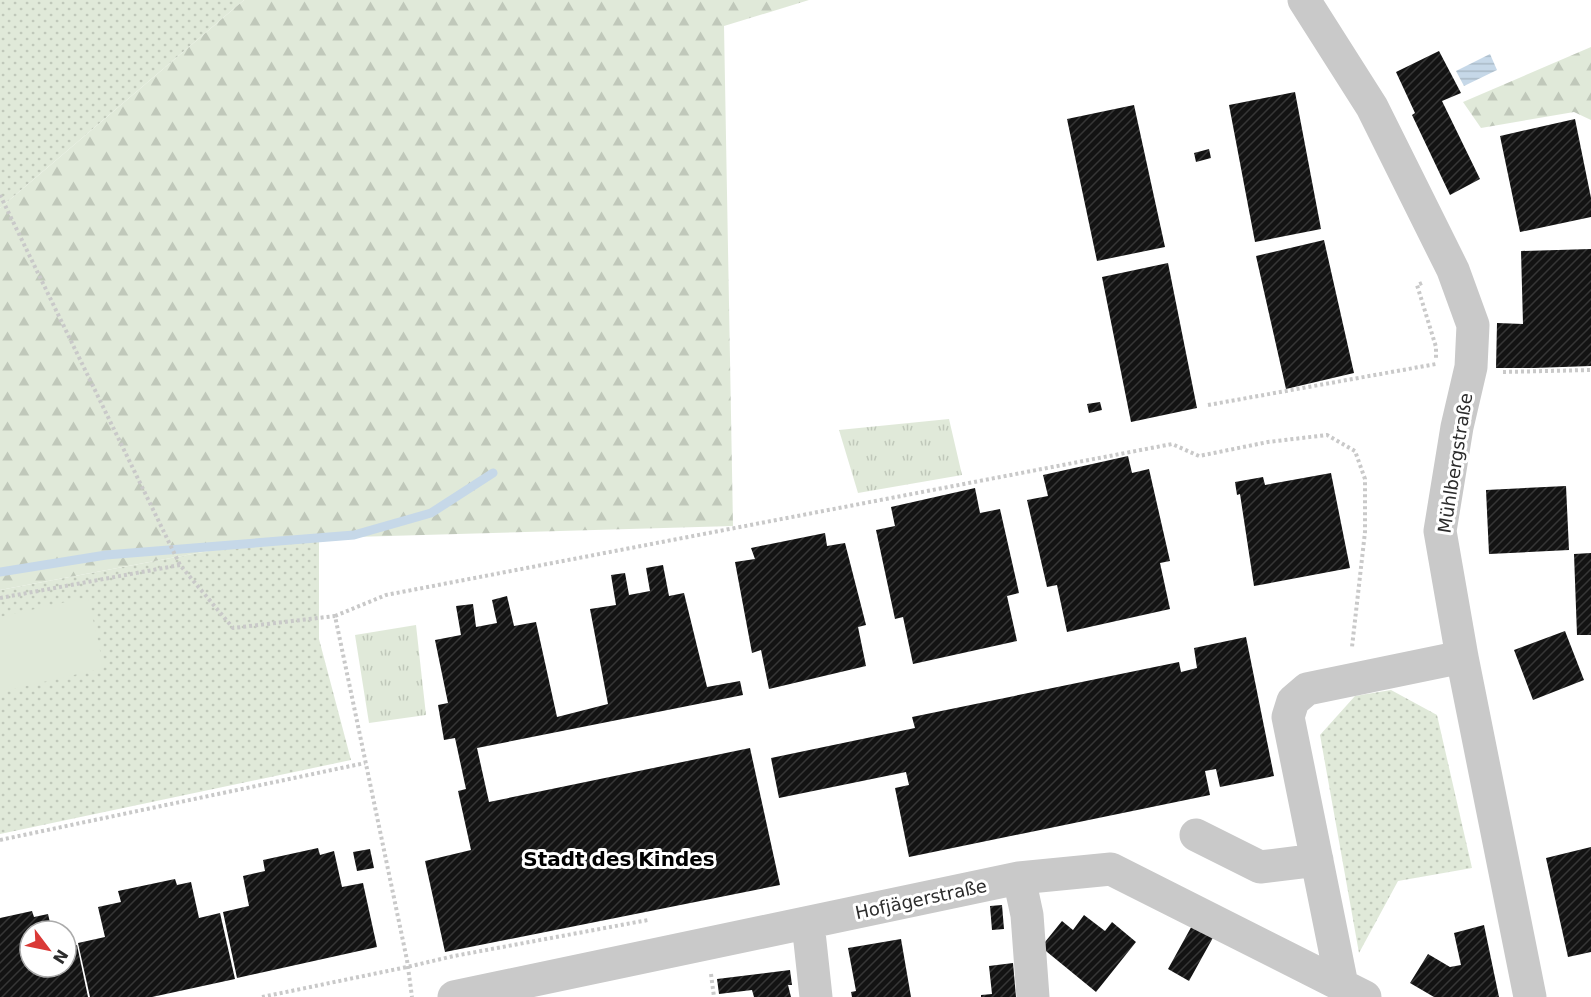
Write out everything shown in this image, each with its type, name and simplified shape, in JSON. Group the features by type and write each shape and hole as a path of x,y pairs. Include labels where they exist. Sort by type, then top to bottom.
{"street":[{"name":"Mühlbergstraße","path":"1304,0 1372,108 1453,270 1473,325 1471,367 1457,426 1440,531 1462,657 1530,997"},
{"path":"1354,991 1317,860 1288,717 1293,701 1307,689 1462,657"},
{"path":"1196,835 1260,867 1317,860"},
{"name":"Hofjägerstraße","path":"454,997 1019,878 1111,869 1354,991"},
{"path":"1019,878 1027,915 1033,997"},
{"path":"808,923 816,997"}],"path":[{"path":"0,195 180,565 233,628 334,616 386,595 1172,444 1199,456 1268,442 1327,435 1355,451 1365,479 1365,532 1348,681"},
{"path":"1208,405 1436,364"},
{"path":"1470,373 1591,370"},
{"path":"0,598 180,565"},
{"path":"334,616 412,997"},
{"path":"0,840 365,763"},
{"path":"262,997 454,956 652,919"}],"green space":[{"path":"0,0 244,0 0,208"},
{"path":"244,0 809,0 724,26 733,526 319,538 235,546 0,590 0,208"},
{"path":"1591,47 1591,120 1574,112 1481,128 1463,102"},
{"path":"949,419 962,475 858,493 839,430"},
{"path":"319,538 319,639 351,760 0,834 0,590 235,546"},
{"path":"88,597 104,668 0,692 0,617"},
{"path":"416,625 426,715 369,723 355,635"},
{"path":"1391,690 1437,715 1472,868 1398,881 1359,953 1320,735 1355,696"}],"water":[{"path":"1490,54 1497,70 1464,86 1456,71"}],"building":[{"path":"1439,51 1461,93 1442,101 1480,179 1450,195 1412,115 1415,113 1396,72"},
{"path":"1295,92 1321,229 1255,242 1229,105"},
{"path":"1134,105 1165,247 1097,261 1067,119"},
{"path":"1575,119 1591,198 1591,217 1520,232 1500,136"},
{"path":"1209,149 1211,158 1196,162 1194,153"},
{"path":"1324,240 1354,373 1286,389 1256,256"},
{"path":"1591,249 1591,366 1496,368 1497,323 1523,324 1521,251"},
{"path":"1168,263 1197,408 1131,422 1102,277"},
{"path":"1100,402 1102,410 1089,413 1087,404"},
{"path":"1128,456 1132,473 1149,469 1170,561 1160,563 1170,609 1067,632 1057,585 1047,587 1027,500 1048,496 1043,475"},
{"path":"1331,473 1350,568 1254,586 1240,494 1237,495 1235,482 1263,477 1265,485"},
{"path":"1566,486 1569,550 1489,554 1486,490"},
{"path":"975,488 980,513 1000,509 1019,593 1007,596 1017,641 913,664 903,617 895,619 876,530 895,526 891,507"},
{"path":"825,533 827,546 845,543 866,625 858,627 866,666 769,689 761,650 752,653 735,562 755,559 751,548"},
{"path":"1591,553 1591,635 1577,635 1574,554"},
{"path":"663,565 669,596 684,593 707,687 740,681 743,695 477,748 489,802 750,748 780,885 445,952 425,861 471,850 458,791 466,789 455,738 444,740 438,705 448,703 435,640 461,635 456,606 473,604 476,627 497,623 492,600 507,596 514,626 536,622 557,717 608,704 590,609 616,605 611,575 625,573 629,595 650,591 646,568"},
{"path":"1565,631 1584,680 1533,700 1514,650"},
{"path":"1246,637 1274,776 1220,787 1216,769 1205,771 1210,795 909,857 895,788 909,785 906,772 779,798 771,758 915,728 912,717 1179,662 1181,672 1197,668 1194,648"},
{"path":"1591,847 1591,952 1568,957 1546,858"},
{"path":"318,848 320,855 334,851 342,887 363,883 377,947 237,978 223,912 249,906 243,876 265,871 263,860"},
{"path":"370,849 374,868 357,871 353,852"},
{"path":"175,879 177,885 191,882 199,918 220,913 235,979 152,997 90,997 78,943 105,937 98,907 121,902 118,891"},
{"path":"1002,905 1004,929 992,930 990,906"},
{"path":"32,911 34,917 48,914 49,919 18,919 18,979 78,979 78,950 88,997 0,997 0,918"},
{"path":"1084,915 1105,931 1112,922 1136,942 1096,992 1041,947 1062,921 1073,930"},
{"path":"1194,922 1215,934 1189,981 1168,969"},
{"path":"1484,925 1499,997 1434,997 1410,983 1428,954 1450,967 1461,965 1454,933"},
{"path":"901,939 911,997 852,997 851,992 856,991 848,948"},
{"path":"1013,963 1016,997 981,997 981,995 992,994 989,966"},
{"path":"790,970 792,985 788,985 791,997 754,997 752,990 719,994 717,979"}],"waterway":[{"path":"0,572 106,555 354,535 431,513 493,473"}],"district":[{"name":"Stadt des Kindes","path":"619,859"}]}
